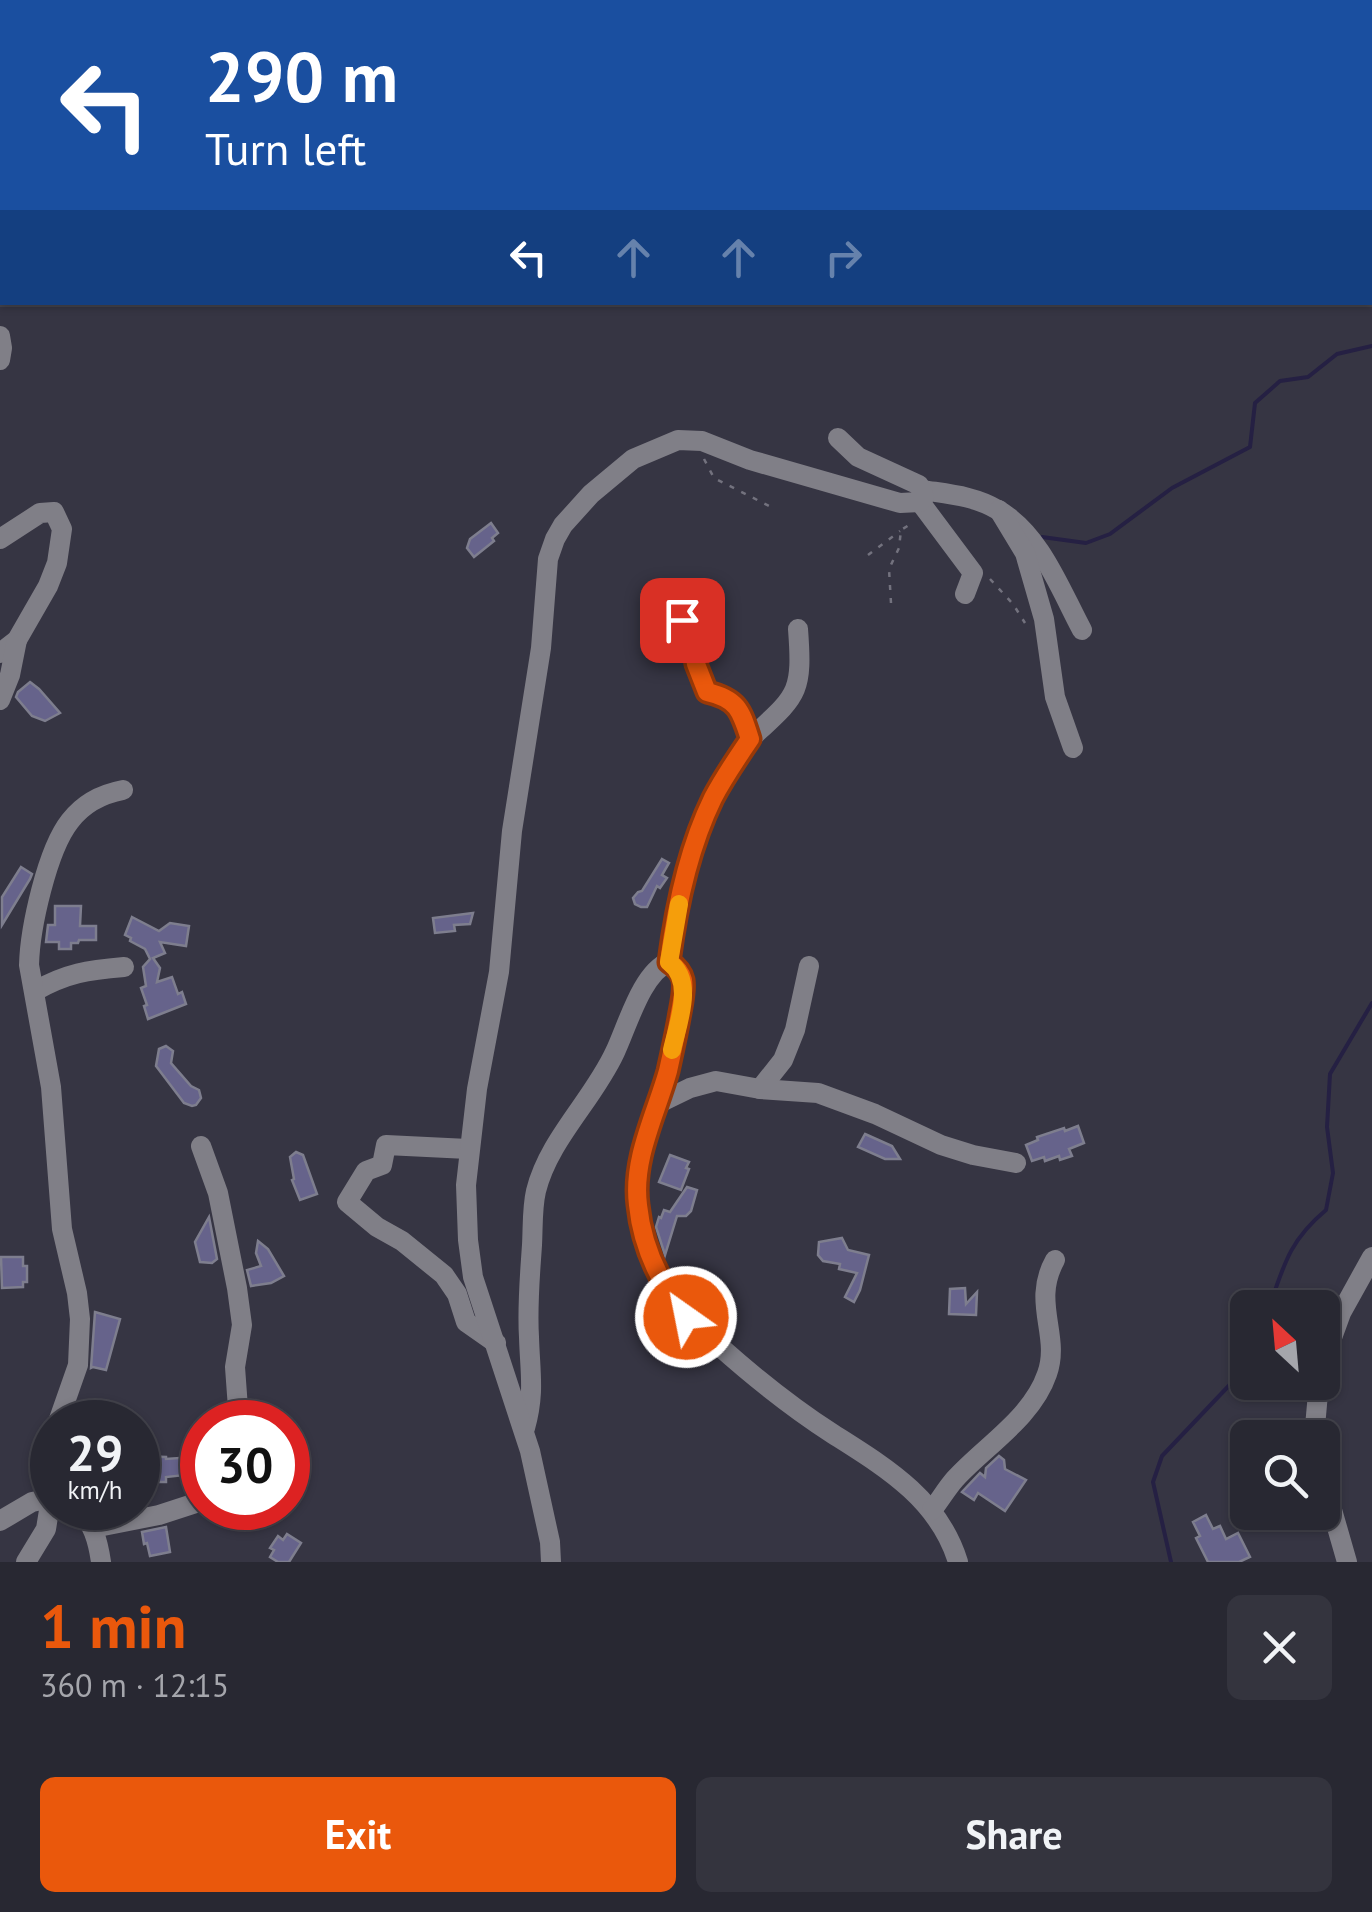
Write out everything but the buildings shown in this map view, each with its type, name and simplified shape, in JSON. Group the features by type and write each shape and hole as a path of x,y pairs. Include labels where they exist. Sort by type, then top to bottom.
{"street":[{"path":"0,336 0,360"},
{"path":"838,438 858,457 913,482 973,573 965,594"},
{"path":"551,1562 544,1512 524,1430 473,1277 468,1240 468,1150 499,972 512,831 542,648 548,559 555,539 591,494 633,459 678,440 702,441 767,466 900,504 967,497 999,510 1033,541 1082,630"},
{"path":"999,510 1025,554 1046,633 1055,697 1073,748"},
{"path":"0,539 40,512 54,512 62,529 60,551 48,586 8,647 10,675 0,700"},
{"path":"682,620 690,632 707,692 740,708 750,739"},
{"path":"669,962 676,915 696,841 712,800 750,739 798,689 798,628"},
{"path":"66,1400 78,1365 80,1319 62,1229 51,1087 29,965 30,948 44,884 62,834 71,820 96,798 123,790"},
{"path":"669,962 683,980 682,1001 667,1073 642,1159 638,1206 649,1252 671,1298 686,1317 760,1383 898,1478 932,1510 958,1562"},
{"path":"524,1430 533,1379 529,1295 535,1196 541,1174 604,1074 642,990 655,970 669,962"},
{"path":"760,1088 784,1060 809,966"},
{"path":"34,991 58,978 89,970 124,968"},
{"path":"655,1105 701,1083 716,1081 818,1093 942,1145 1016,1164"},
{"path":"468,1150 386,1145 382,1164 366,1171 348,1202 444,1274 457,1294 466,1322 496,1343"},
{"path":"200,1146 218,1193 237,1288 242,1325 234,1366 237,1400"},
{"path":"1340,1316 1372,1257"},
{"path":"932,1510 953,1481 1007,1430 1039,1390 1050,1362 1044,1284 1055,1260"},
{"path":"0,1521 30,1503"},
{"path":"26,1562 45,1530"},
{"path":"93,1530 101,1562"},
{"path":"1338,1530 1347,1562"}],"path":[{"path":"694,440 714,478 771,507"},
{"path":"868,555 902,530 924,502"},
{"path":"890,603 889,569 902,530"},
{"path":"973,573 983,570 1013,604 1023,622 1046,633"}],"waterway":[{"path":"1042,537 1086,543 1110,534 1172,488 1250,447 1255,403 1280,381 1308,377 1337,354 1372,346"},
{"path":"1275,1290 1296,1243 1326,1210 1333,1173 1327,1127 1330,1074 1372,1003"},
{"path":"1171,1562 1153,1482 1162,1456 1230,1385"}],"slow traffic":[{"path":"672,1050 682,1001 683,980 669,962 679,904"}],"route":[{"path":"682,620 690,632 707,692 740,708 750,739 712,800 696,841 676,915 669,962 683,980 682,1001 638,1186 638,1206 649,1252 671,1298 686,1317"}]}
